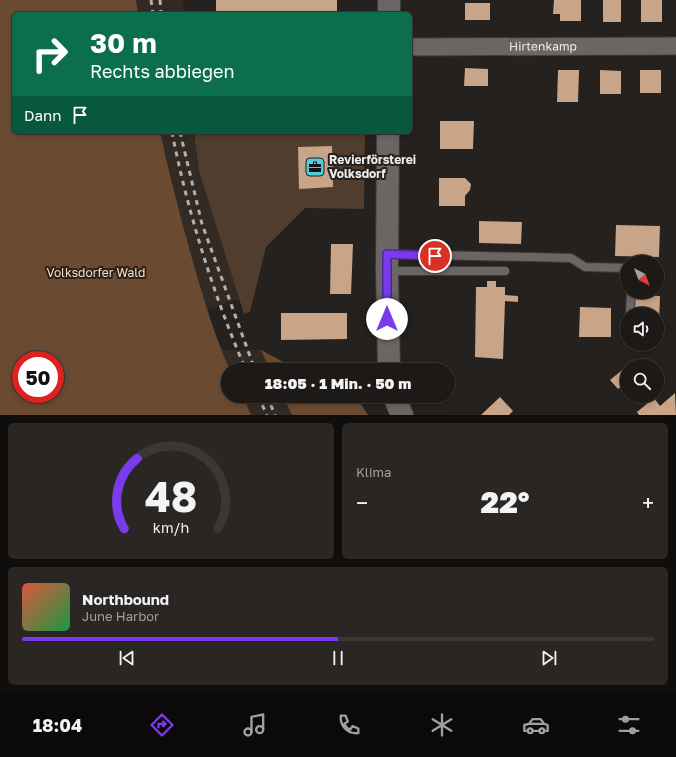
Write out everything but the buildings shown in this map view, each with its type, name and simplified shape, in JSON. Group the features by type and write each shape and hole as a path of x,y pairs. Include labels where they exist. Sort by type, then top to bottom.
{"main road":[{"path":"389,0 389,12"},
{"path":"388,134 387,263 389,363"},
{"path":"397,403 402,415"}],"street":[{"name":"Hirtenkamp","path":"412,47 676,46"}],"lane":[{"path":"387,263 571,258 585,267 620,268"},
{"path":"387,263 506,271"}],"shaded area":[{"path":"136,0 183,0 184,12 138,12"},
{"path":"160,134 194,134 199,171 240,299 207,309 173,193"},
{"path":"194,134 365,134 364,209 305,208 266,247 250,312 244,314 199,171"},
{"path":"221,350 261,350 267,363 227,363"},
{"path":"246,403 286,403 292,415 251,415"}],"green space":[{"name":"Volksdorfer Wald","path":"0,0 136,0 138,12 12,12 12,134 160,134 176,200 195,269 215,333 227,363 221,363 221,403 246,403 251,415 0,415"},
{"path":"261,350 285,363 267,363"},
{"path":"286,403 359,403 368,415 292,415"}],"railway":[{"path":"151,0 153,12"},
{"path":"160,0 161,12"},
{"path":"172,134 185,192 212,283 243,363"},
{"path":"180,134 202,224 252,363"},
{"path":"261,403 267,415"},
{"path":"270,403 275,415"}],"place":[{"name":"Revierförsterei Volksdorf","path":"315,167"}],"route":[{"path":"387,319 387,254 435,256"}]}
